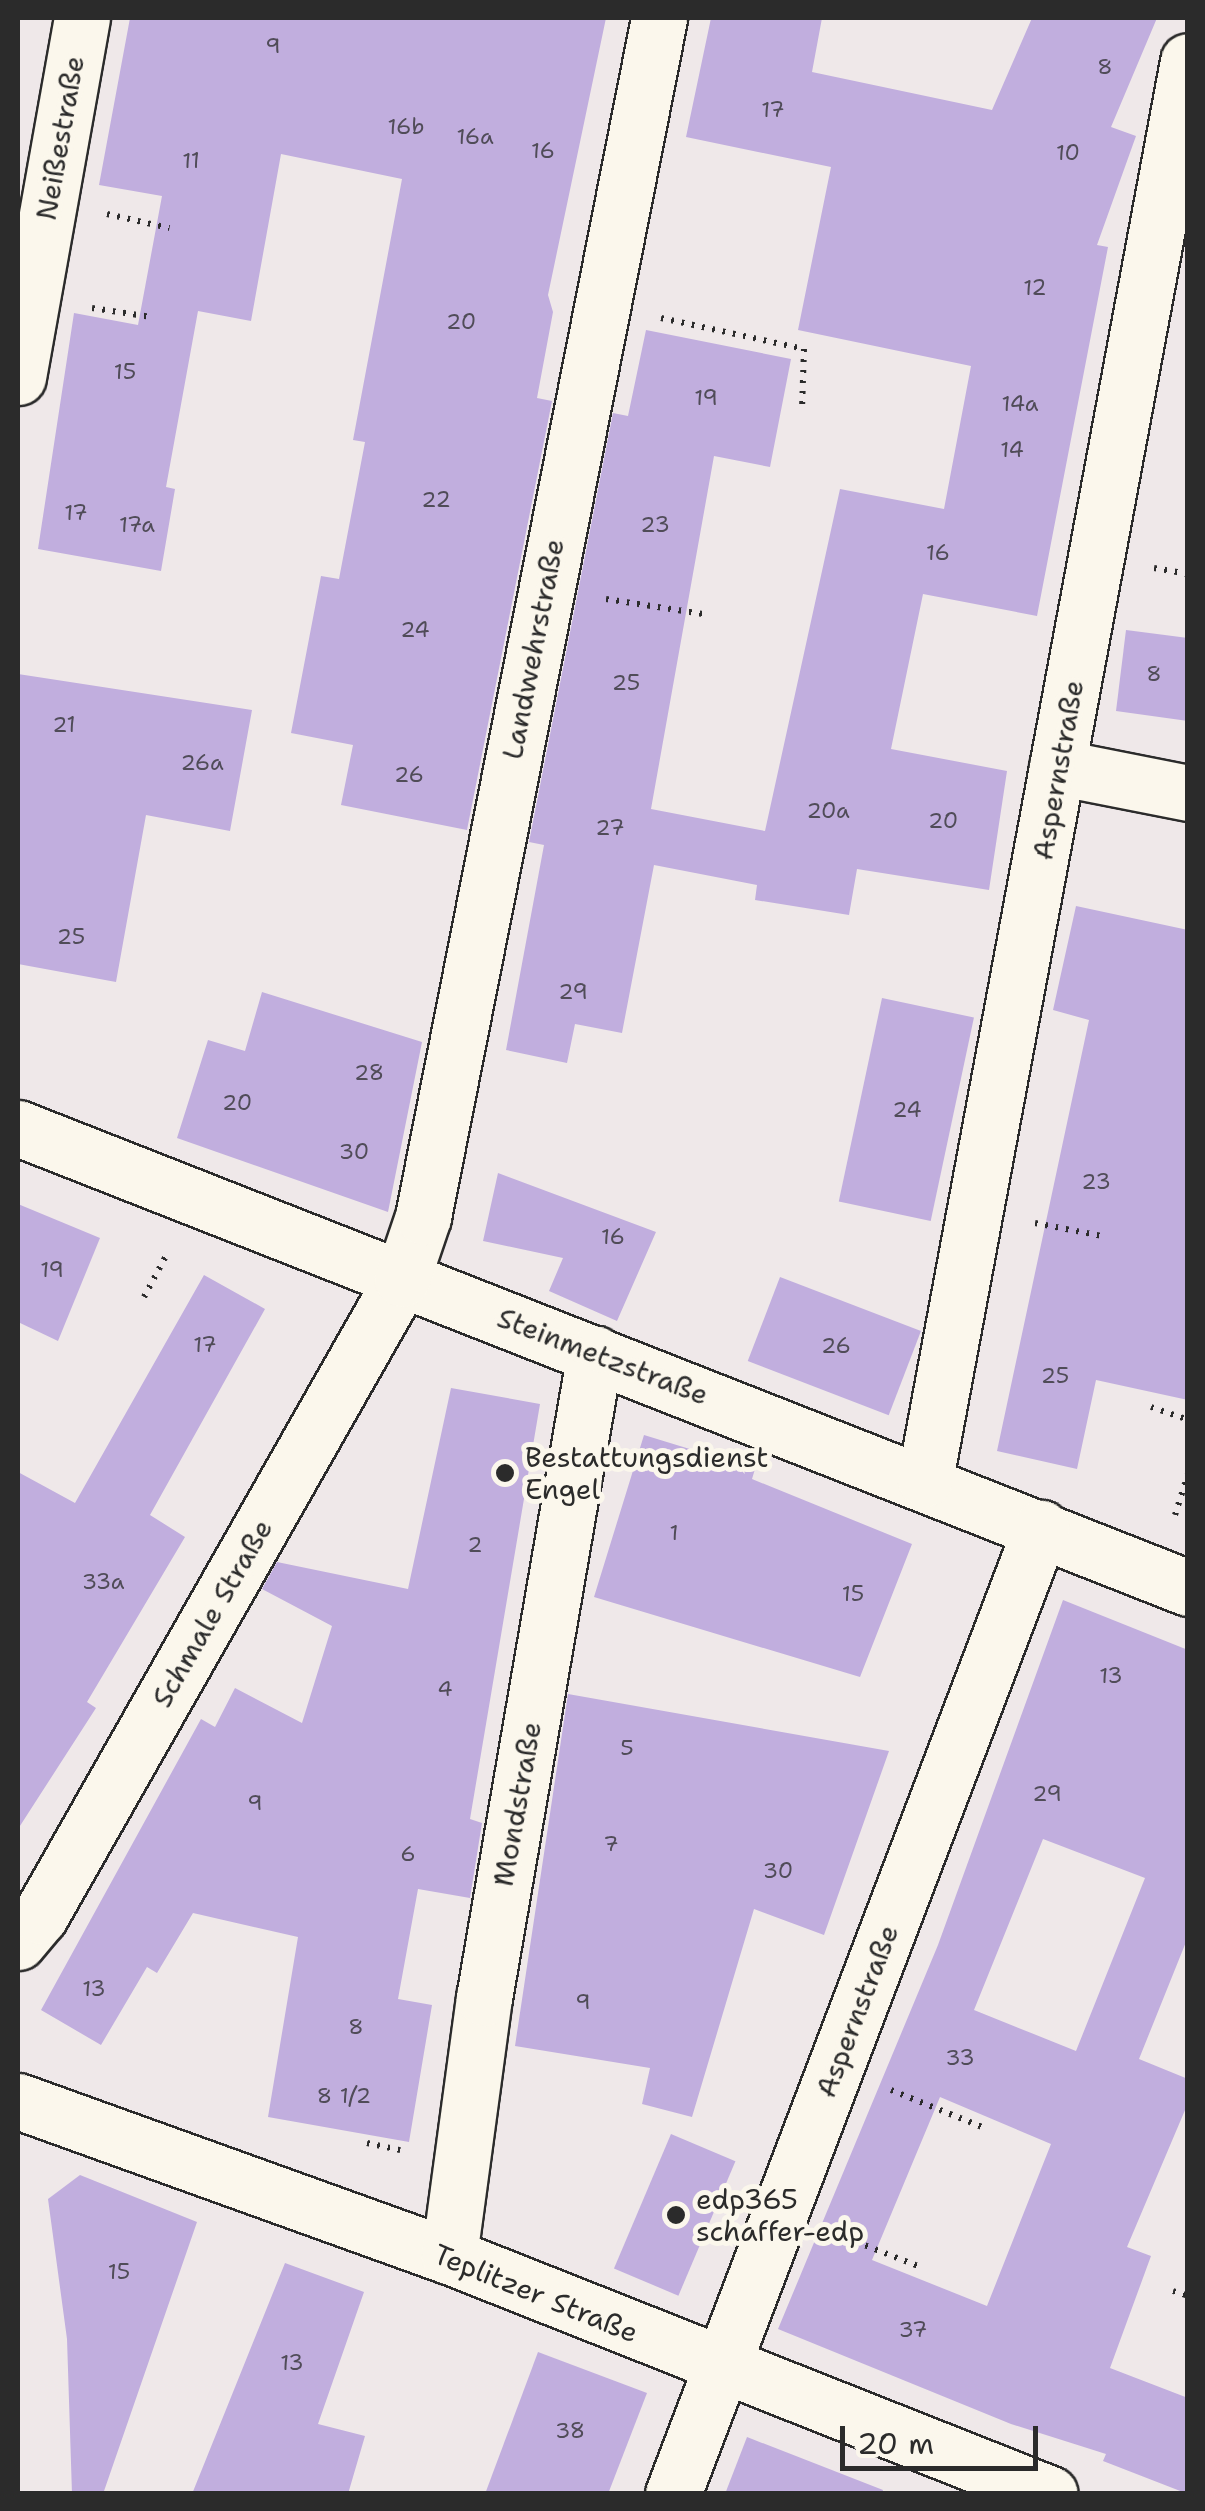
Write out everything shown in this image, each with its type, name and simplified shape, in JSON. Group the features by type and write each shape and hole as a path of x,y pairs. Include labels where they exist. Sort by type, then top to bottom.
{"street":[{"name":"Neißestraße","path":"18,377 82,18"},
{"name":"Landwehrstraße","path":"402,1279 422,1217 659,18"},
{"name":"Aspernstraße","path":"925,1479 1188,61"},
{"path":"1057,767 1188,793"},
{"name":"Steinmetzstraße","path":"18,1128 925,1479 1188,1588"},
{"name":"Schmale Straße","path":"18,1942 40,1916 402,1279"},
{"name":"Mondstraße","path":"449,2256 475,2052 595,1353"},
{"name":"Aspernstraße","path":"673,2494 1040,1528"},
{"name":"Teplitzer Straße","path":"18,2102 449,2256 721,2368 1050,2494"}],"path":[{"path":"600,305 804,348 802,410"},
{"path":"544,590 703,614"},
{"path":"975,1211 1108,1237"},
{"path":"1151,1407 1188,1420"},
{"path":"836,2068 987,2129"},
{"path":"780,2213 918,2266"},
{"path":"1173,2291 1188,2296"}],"building":[{"path":"130,18 606,18 548,295 553,312 537,398 552,401 467,830 341,805 353,745 291,733 321,576 339,579 365,442 353,440 402,179 281,154 251,321 198,311 166,487 175,489 161,571 38,549 74,313 138,325 162,196 99,185"},
{"path":"711,18 822,18 812,72 992,110 1032,18 1157,18 1111,127 1136,136 1097,245 1108,247 1037,616 923,594 891,749 1007,771 989,890 857,869 849,915 755,900 757,885 654,865 622,1033 575,1024 567,1063 506,1050 544,845 529,842 613,413 628,416 646,330 791,359 770,467 714,456 651,809 765,831 840,489 944,509 971,366 798,330 831,167 686,137"},
{"path":"1126,630 1188,638 1188,721 1116,711"},
{"path":"18,674 252,710 230,831 146,815 116,982 18,964"},
{"path":"1076,906 1188,930 1188,1400 1096,1380 1077,1469 997,1451 1089,1020 1053,1010"},
{"path":"262,992 422,1042 388,1212 177,1138 208,1040 245,1051"},
{"path":"882,998 974,1018 931,1221 839,1201"},
{"path":"498,1173 656,1232 617,1321 549,1291 563,1258 483,1241"},
{"path":"18,1204 100,1238 58,1341 18,1322"},
{"path":"204,1275 265,1309 150,1515 185,1537 87,1702 96,1708 18,1829 18,1472 75,1503"},
{"path":"780,1277 921,1331 889,1415 748,1361"},
{"path":"451,1388 540,1404 470,1819 482,1823 470,1898 418,1889 398,1999 432,2005 409,2142 268,2117 298,1937 193,1913 157,1973 147,1967 101,2045 41,2010 201,1719 215,1727 235,1688 302,1723 332,1626 262,1589 277,1562 408,1589"},
{"path":"644,1435 755,1469 752,1479 912,1544 860,1677 594,1597"},
{"path":"1063,1600 1188,1650 1188,1937 1139,2059 1188,2079 1188,2103 1127,2247 1151,2256 1110,2368 1188,2398 1188,2494 1103,2461 1106,2454 1011,2424 778,2329 938,1945","holes":["1043,1839 1145,1878 1076,2051 974,2010","940,2097 1051,2144 987,2306 872,2260"]},
{"path":"568,1694 889,1751 824,1935 754,1909 692,2117 642,2104 650,2068 515,2046"},
{"name":"edp365 schaffer-edp","path":"671,2134 735,2161 678,2296 614,2268"},
{"path":"80,2175 197,2222 103,2494 72,2494 67,2339 48,2199"},
{"path":"285,2263 364,2292 318,2424 365,2436 348,2494 192,2494"},
{"path":"538,2352 647,2393 608,2494 485,2494"},
{"path":"747,2437 883,2490 882,2494 725,2494"}],"place":[{"name":"Bestattungsdienst Engel","path":"505,1473"},
{"name":"edp365 schaffer-edp","path":"676,2215"}]}
